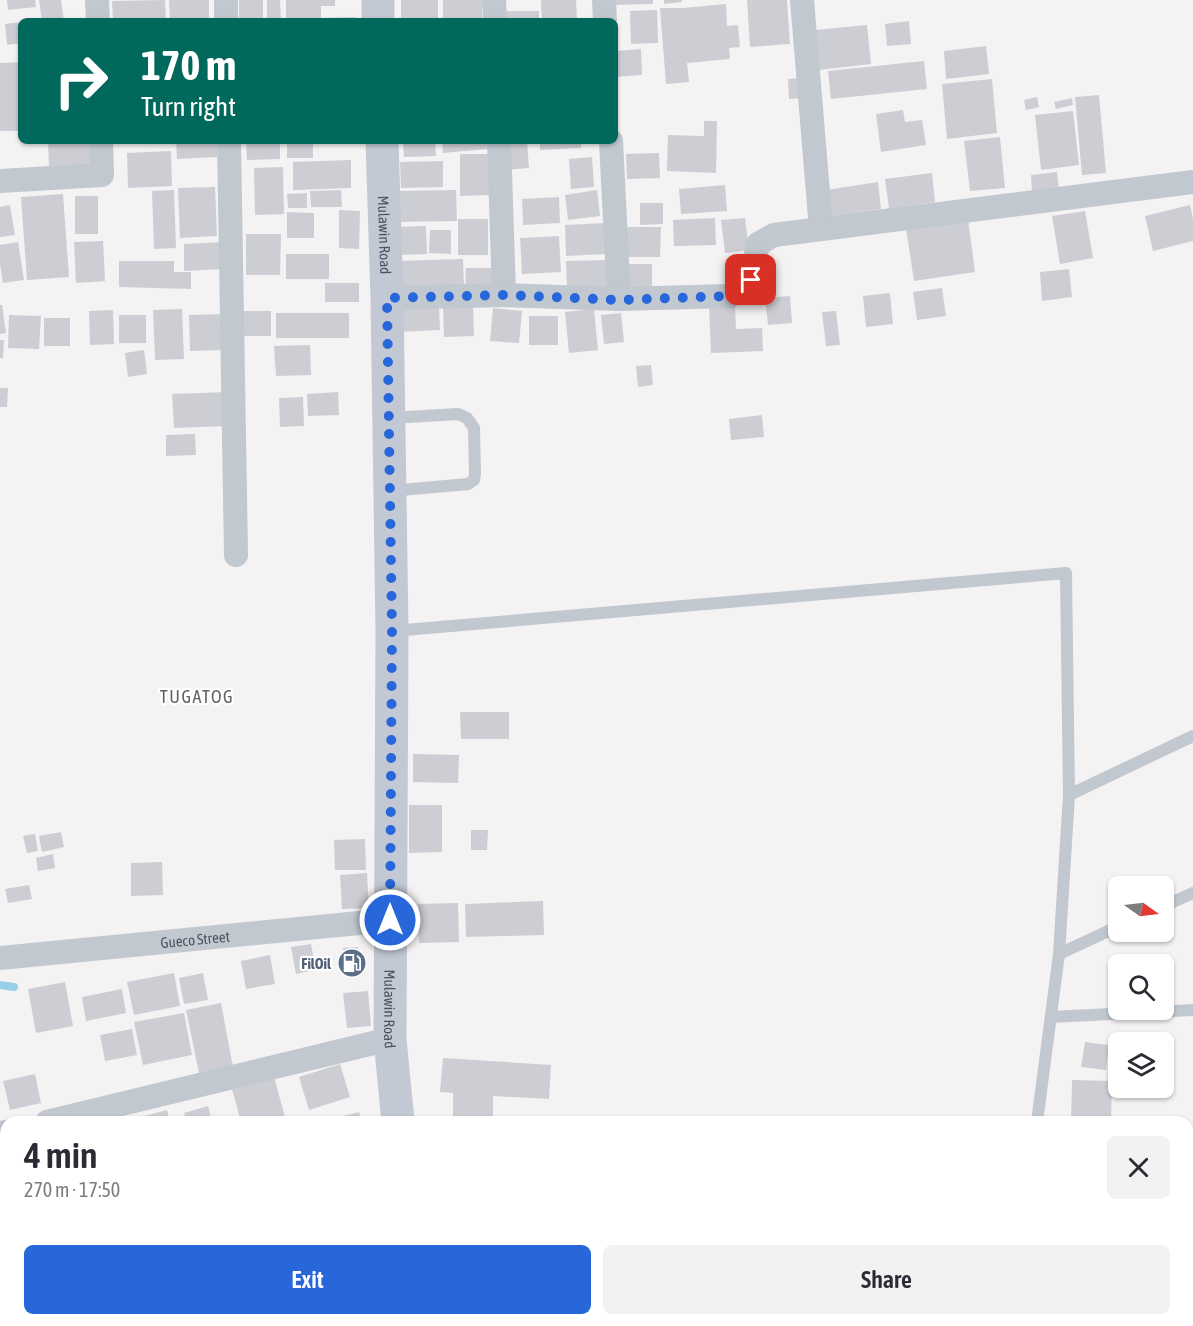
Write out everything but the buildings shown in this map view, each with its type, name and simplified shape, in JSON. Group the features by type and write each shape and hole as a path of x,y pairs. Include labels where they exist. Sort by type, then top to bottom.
{"main road":[{"path":"378,0 378,18"},
{"name":"Mulawin Road","path":"382,144 392,631 390,1039 397,1116"}],"street":[{"path":"97,0 98,18"},
{"path":"226,0 226,18"},
{"path":"494,0 495,18"},
{"path":"604,0 605,18"},
{"path":"802,0 821,229"},
{"path":"0,181 102,175 101,144"},
{"path":"229,144 236,555"},
{"path":"499,144 504,295"},
{"path":"611,144 619,300"},
{"path":"387,298 504,295 619,300 730,296 751,280 758,244 774,235 1193,183"},
{"name":"Gueco Street","path":"0,958 390,920"},
{"path":"72,1116 390,1039"}],"lane":[{"path":"389,418 458,414 467,418 474,428 475,474 474,480 468,484 390,491"},
{"path":"392,631 1066,573 1069,795 1059,954 1038,1116"},
{"path":"1069,795 1193,736"},
{"path":"1174,902 1193,893"},
{"path":"1059,954 1108,931"},
{"path":"1051,1017 1193,1010"}],"waterway":[{"path":"0,985 14,987"}],"place":[{"name":"FilOil","path":"352,963"}],"district":[{"name":"TUGATOG","path":"197,696"}],"route":[{"path":"390,920 392,631 387,298 504,295 619,300 730,296 751,280"}]}
